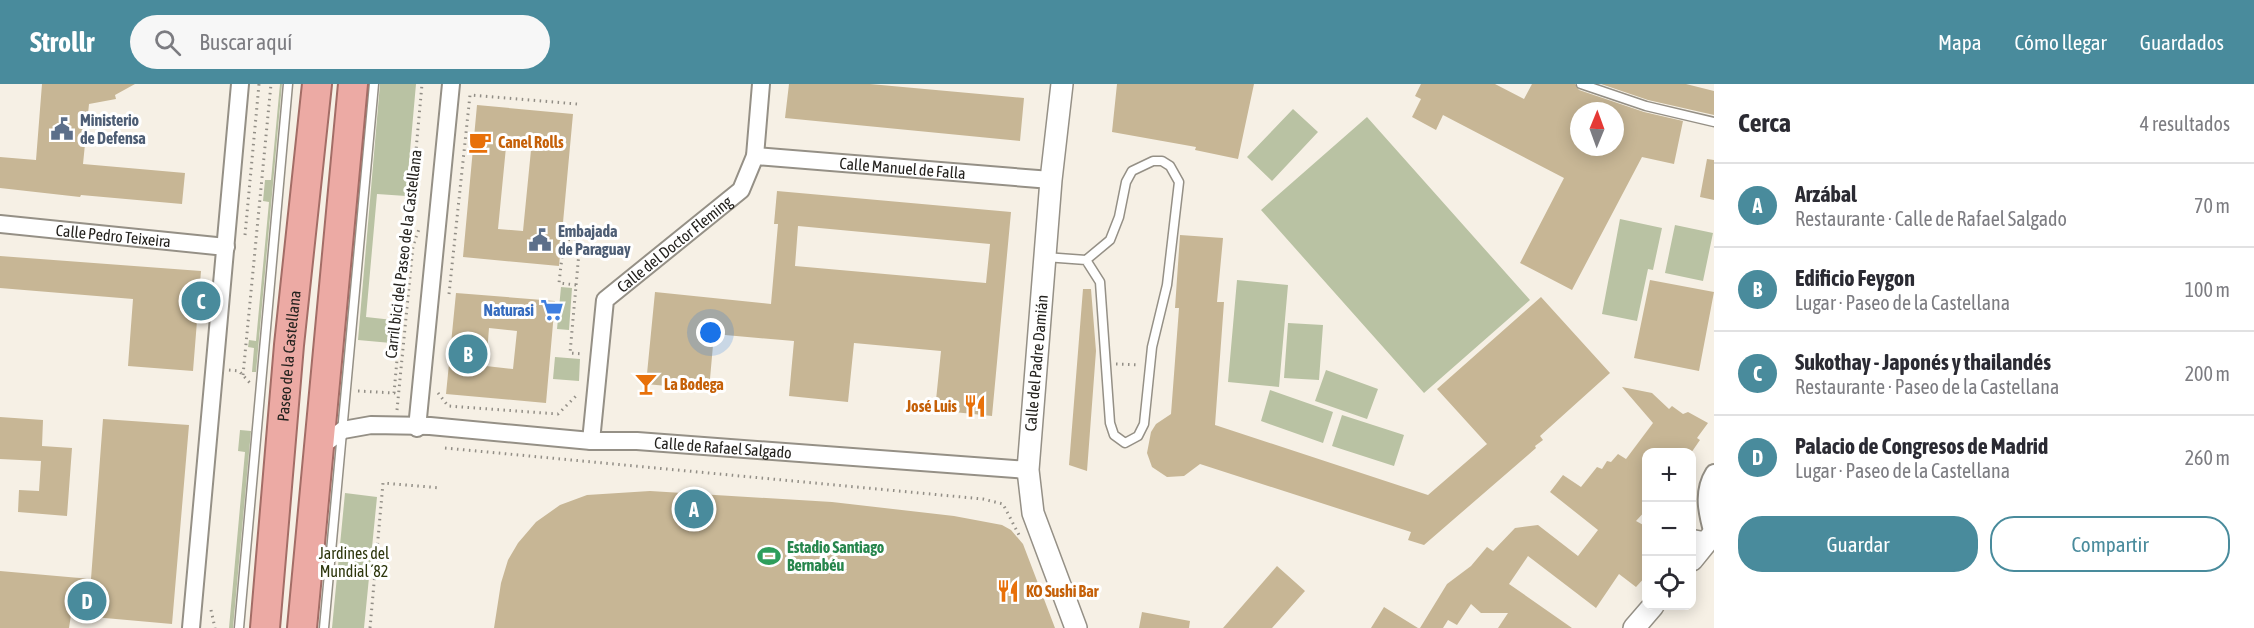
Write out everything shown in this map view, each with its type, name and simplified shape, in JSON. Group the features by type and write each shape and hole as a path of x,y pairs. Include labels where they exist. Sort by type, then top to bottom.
{"highway":[{"name":"Paseo de la Castellana","path":"265,628 289,345 317,84"},
{"path":"302,628 353,84"}],"street":[{"path":"191,628 240,84"},
{"path":"320,447 343,430 371,425 417,428 451,84"},
{"name":"Calle del Doctor Fleming","path":"591,441 598,391 605,300 741,190 755,156 761,84"},
{"name":"Calle del Padre Damián","path":"1061,86 1051,180 1028,470 1033,513 1076,628"},
{"name":"Calle Manuel de Falla","path":"755,156 1051,180"},
{"name":"Calle Pedro Teixeira","path":"0,225 226,248"},
{"name":"Calle de Rafael Salgado","path":"417,428 430,426 591,441 649,442 1028,470"},
{"path":"1694,556 1707,535 1706,496 1714,473"},
{"path":"1634,628 1650,610"}],"lane":[{"name":"Paseo de la Castellana","path":"239,628 288,84"},
{"path":"324,628 374,84"},
{"path":"1581,84 1646,106 1714,122"},
{"path":"1045,257 1086,260 1110,240 1119,217 1126,182 1132,171 1153,160 1162,161 1170,166 1179,182 1179,195 1173,215 1167,285 1150,366 1144,424 1138,436 1125,444 1114,435 1110,423 1100,282 1086,260"}],"path":[{"path":"243,377 271,84"},
{"path":"394,393 422,84"},
{"path":"448,302 470,95 577,104"},
{"name":"Carril bici del Paseo de la Castellana","path":"395,426 413,246 420,225"},
{"path":"576,285 560,283 564,239 580,241 570,353 585,355 584,365"},
{"path":"1106,363 1150,366"},
{"path":"440,383 438,395 448,406 558,414 583,389"},
{"path":"445,448 983,499 1003,504 1024,544"},
{"path":"370,628 383,483 441,488"}],"green space":[{"path":"280,84 282,84 256,372 252,372 254,348 248,347 249,340 256,341 269,202 263,201 265,180 271,180"},
{"path":"380,84 416,84 406,196 377,194 366,317 393,320 391,343 358,340"},
{"path":"1293,109 1318,132 1272,181 1247,157"},
{"path":"1367,117 1530,300 1424,393 1261,210"},
{"path":"1620,219 1662,228 1653,270 1648,269 1637,321 1602,314"},
{"path":"1675,225 1713,233 1703,281 1665,273"},
{"path":"1237,280 1288,285 1279,387 1228,382"},
{"path":"561,287 572,288 569,330 557,329"},
{"path":"1288,323 1323,325 1319,380 1284,378"},
{"path":"555,357 580,359 579,381 553,379"},
{"path":"1326,370 1378,389 1367,419 1315,401"},
{"path":"1270,390 1333,412 1323,443 1261,421"},
{"path":"1342,415 1404,435 1394,466 1332,446"},
{"path":"240,430 251,431 233,628 229,628 245,452 238,451"},
{"name":"Jardines del Mundial ´82","path":"345,493 377,497 364,628 332,628"}],"building":[{"name":"Ministerio de Defensa","path":"42,84 135,84 115,95 116,99 89,104 83,164 185,173 182,204 81,195 80,197 0,188 0,157 36,160"},
{"path":"789,84 870,84 1024,98 1020,141 785,118"},
{"path":"1117,84 1254,84 1238,159 1195,150 1196,147 1112,132"},
{"path":"1421,84 1495,84 1524,99 1532,84 1575,84 1579,90 1614,102 1570,102 1570,156 1624,156 1624,105 1683,121 1674,164 1642,157 1572,290 1520,263 1564,178 1443,115 1436,130 1412,117 1421,99 1415,96"},
{"path":"1601,84 1686,84 1714,91 1714,115 1648,100"},
{"path":"477,105 573,114 559,266 463,257","holes":["506,147 531,150 523,231 498,229"]},
{"path":"1707,159 1714,160 1714,200 1700,197"},
{"path":"777,191 1011,212 992,416 935,410 941,351 854,343 848,402 789,396 794,341 714,334 709,390 646,384 655,292 771,304 778,224 774,224","holes":["798,226 990,244 986,283 795,266"]},
{"path":"1180,235 1223,238 1217,302 1224,302 1215,425 1428,495 1487,444 1437,389 1541,297 1610,373 1540,436 1543,440 1535,446 1536,448 1424,545 1408,540 1411,532 1200,464 1184,476 1167,477 1152,467 1147,453 1151,432 1156,424 1171,414 1179,308 1175,308"},
{"path":"0,256 201,271 193,371 128,366 133,299 0,288"},
{"path":"1650,280 1714,292 1699,371 1634,358"},
{"path":"1083,289 1091,289 1096,351 1087,471 1069,465"},
{"path":"456,293 555,301 546,403 446,394","holes":["489,328 517,331 513,369 486,366"]},
{"path":"1622,387 1652,393 1669,409 1672,406 1683,414 1688,412 1708,423 1697,438 1700,440 1694,448 1642,448 1642,514 1636,521 1642,524 1642,580 1636,587 1619,574 1596,608 1528,556 1509,584 1572,628 1498,628 1508,613 1481,613 1471,604 1457,625 1448,620 1443,628 1420,628 1447,584 1471,566 1487,547 1493,551 1515,528 1538,525 1578,556 1598,530 1550,492 1563,475 1581,487 1597,467 1602,469 1607,461 1611,462 1618,454 1626,459 1653,423"},
{"path":"0,417 43,420 42,446 72,448 67,516 18,512 19,490 39,491 41,461 0,459"},
{"path":"103,419 189,425 172,624 71,615 69,628 0,628 0,571 91,579"},
{"name":"Estadio Santiago Bernabéu","path":"650,491 832,502 954,516 1002,525 1011,530 1023,544 1055,628 494,628 501,583 508,560 518,543 536,522 560,505 587,495"},
{"path":"1277,566 1305,591 1272,628 1223,628"},
{"path":"1384,607 1418,628 1371,628"},
{"path":"1142,612 1190,621 1189,628 1139,628"}],"place":[{"name":"Ministerio de Defensa","path":"62,129"},
{"name":"Canel Rolls","path":"480,142"},
{"name":"Embajada de Paraguay","path":"540,240"},
{"name":"Sukothay - Japonés y thailandés","path":"201,301"},
{"name":"Naturasi","path":"552,310"},
{"name":"Edificio Feygon","path":"468,354"},
{"name":"La Bodega","path":"646,384"},
{"name":"José Luis","path":"975,406"},
{"name":"Arzábal","path":"694,509"},
{"name":"Estadio Santiago Bernabéu","path":"769,556"},
{"name":"KO Sushi Bar","path":"1008,591"},
{"name":"Palacio de Congresos de Madrid","path":"87,601"}]}
